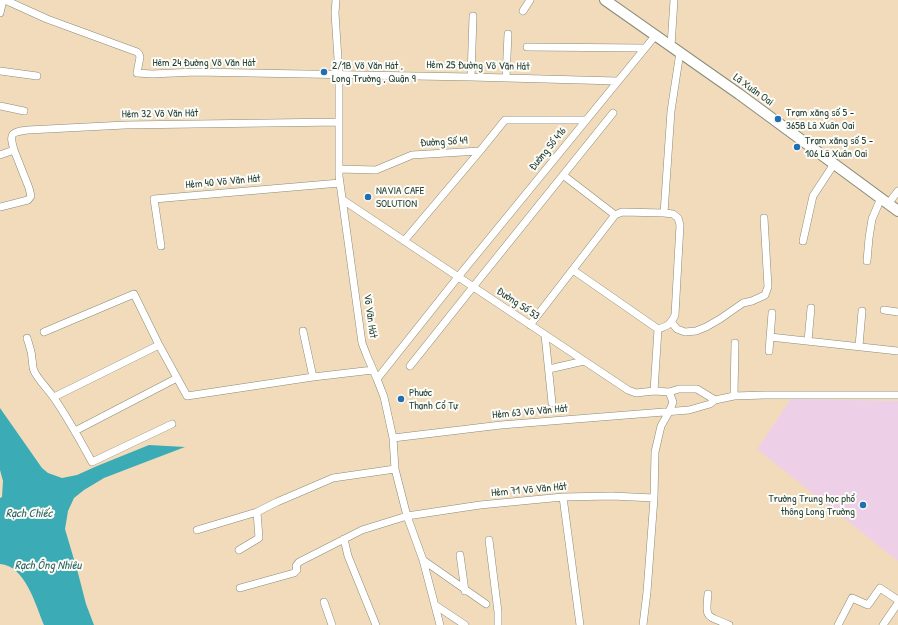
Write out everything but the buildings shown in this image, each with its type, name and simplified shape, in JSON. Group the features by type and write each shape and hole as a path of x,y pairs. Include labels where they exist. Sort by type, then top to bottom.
{"main road":[{"name":"Lã Xuân Oai","path":"605,0 680,52 898,211"}],"street":[{"path":"0,13 4,0"},
{"name":"Hẻm 24 Đường Võ Văn Hát","path":"4,0 47,19 137,52 140,57 137,73 152,74 195,72 339,75"},
{"name":"Võ Văn Hát","path":"336,0 335,13 339,75 340,183 362,343 378,379 384,397 394,438 395,469 407,516 423,560 440,625"},
{"path":"523,11 530,0"},
{"path":"671,46 674,0"},
{"path":"471,77 473,16"},
{"path":"506,78 508,34"},
{"name":"Đường Số 416","path":"378,379 458,277 655,36"},
{"path":"527,47 644,48"},
{"path":"664,213 671,110 680,52"},
{"path":"0,71 37,76"},
{"name":"Hẻm 25 Đường Võ Văn Hát","path":"339,75 618,81"},
{"path":"0,106 24,111"},
{"path":"410,366 613,113"},
{"name":"Đường Số 49","path":"339,169 376,170 412,155 480,151 505,120 586,120"},
{"name":"Hẻm 32 Võ Văn Hát","path":"14,150 10,139 11,135 21,131 38,129 124,125 339,122"},
{"path":"0,155 14,150 30,188 31,196 28,200 0,207"},
{"path":"404,241 480,151"},
{"path":"803,241 814,196 834,164"},
{"path":"563,175 615,215"},
{"name":"Hẻm 40 Võ Văn Hát","path":"161,246 154,199 340,183"},
{"path":"867,261 872,220 884,201 898,191"},
{"name":"Đường Số 53","path":"343,200 628,390 636,394 654,391 669,392 679,389 697,389 715,400"},
{"path":"530,325 615,215 622,212 664,213 673,214 678,218 680,225 675,315 672,323 658,329"},
{"path":"672,323 677,329 685,332 696,331 720,319 743,303 752,301 764,295 768,287 764,218"},
{"path":"573,270 658,329"},
{"path":"44,332 134,294 159,345 187,396 313,377 373,370"},
{"path":"808,341 811,308"},
{"path":"884,310 898,312"},
{"path":"859,346 862,311"},
{"path":"769,351 772,313"},
{"path":"654,391 658,329"},
{"path":"303,331 313,377"},
{"path":"545,335 552,404"},
{"path":"770,337 898,351"},
{"path":"27,338 34,371 54,397 92,462 172,424"},
{"path":"734,396 735,343"},
{"path":"54,397 159,345"},
{"path":"549,369 584,361"},
{"path":"75,431 177,378"},
{"path":"643,625 654,498 655,452 661,426 674,402 669,392"},
{"name":"Hẻm 63 Võ Văn Hát","path":"394,438 501,425 689,410 710,404 715,400 734,396 898,395"},
{"path":"197,530 257,512 333,478 395,469"},
{"name":"Hẻm 71 Võ Văn Hát","path":"240,588 294,573 297,570 297,564 299,562 344,539 362,530 407,516 480,505 563,497 612,496 654,498"},
{"path":"563,497 580,625"},
{"path":"239,550 259,538 257,512"},
{"path":"344,539 348,556 376,625"},
{"path":"489,540 498,612 498,625"},
{"path":"460,555 465,590"},
{"path":"423,560 486,604"},
{"path":"838,625 852,598 868,605 880,588 898,601 883,625"},
{"path":"708,594 706,608 708,614 711,617 729,625"},
{"path":"324,602 332,625"},
{"path":"435,605 465,625"}],"shaded area":[{"name":"Trường Trung học phổ thông Long Trường","path":"791,399 898,401 898,561 757,449"}],"water":[{"path":"0,408 42,468 48,473 62,478 77,475 149,445 185,447 104,478 74,498 68,511 65,529 86,604 94,625 44,625 33,598 23,579 9,566 0,564 0,498 2,497 3,481 0,470"}],"place":[{"name":"2/1B Võ Văn Hát , Long Trường , Quận 9","path":"324,72"},
{"name":"Trạm xăng số 5 - 365B Lã Xuân Oai","path":"778,119"},
{"name":"Trạm xăng số 5 - 106 Lã Xuân Oai","path":"797,147"},
{"name":"NAVIA CAFE SOLUTION","path":"368,197"},
{"name":"Phước Thạnh Cổ Tự","path":"401,399"},
{"name":"Trường Trung học phổ thông Long Trường","path":"863,505"}],"water label":[{"name":"Rạch Chiếc","path":"29,514"},
{"name":"Rạch Ông Nhiêu","path":"48,566"}]}
